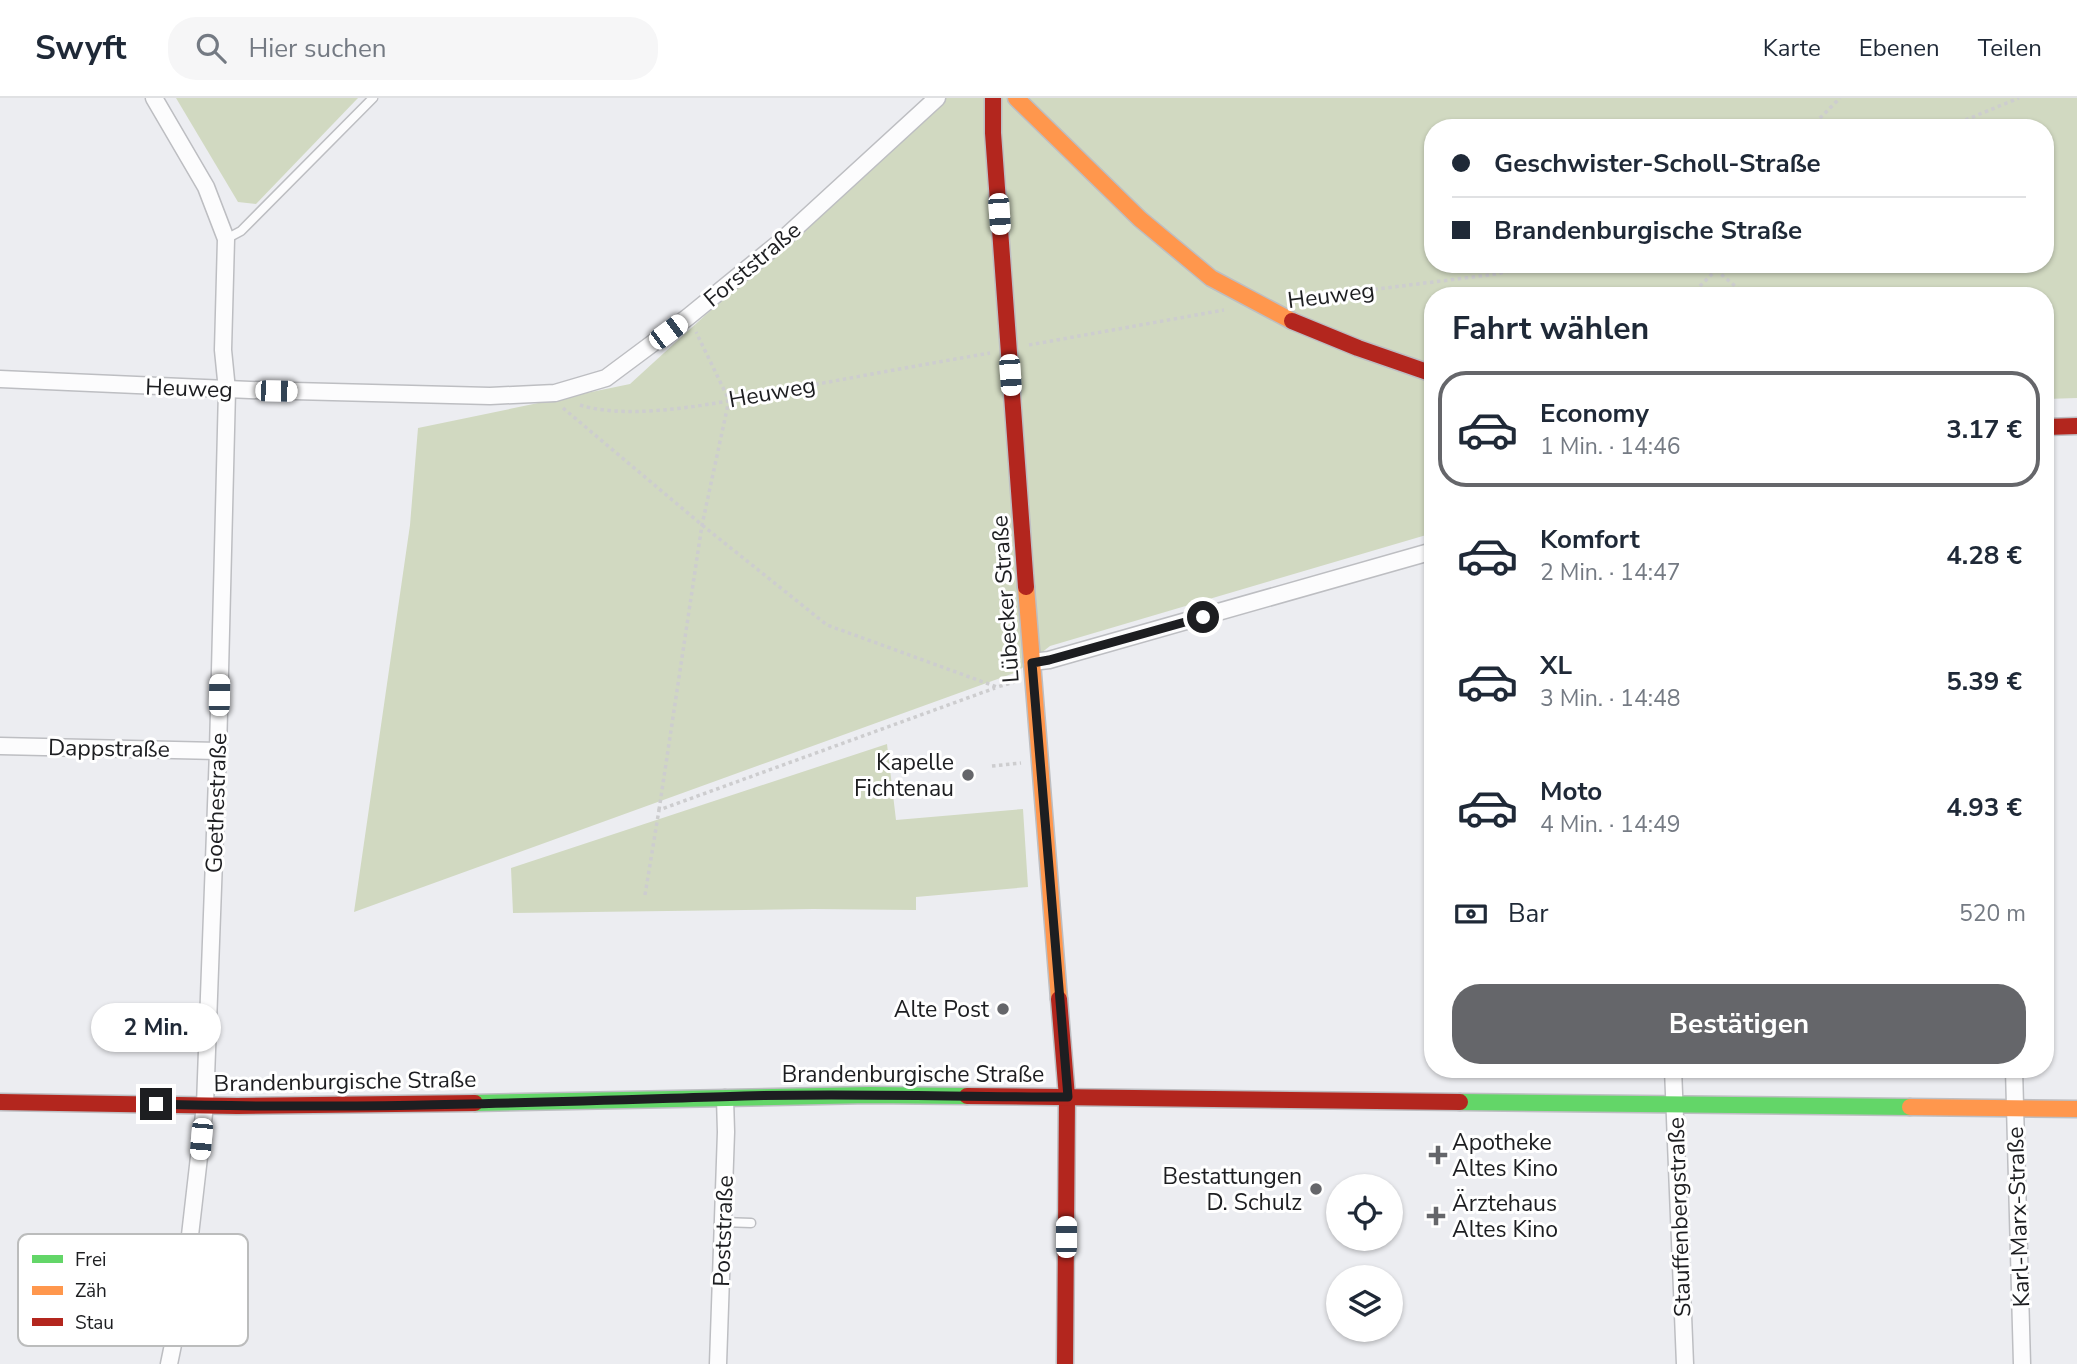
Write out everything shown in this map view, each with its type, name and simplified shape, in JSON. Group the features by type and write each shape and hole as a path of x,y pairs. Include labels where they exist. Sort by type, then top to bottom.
{"street":[{"name":"Goethestraße","path":"154,98 206,187 226,239 223,350 227,390 218,751 205,1105 190,1234"},
{"name":"Forststraße","path":"545,393 606,378 688,317 780,242 937,98"},
{"name":"Lübecker Straße","path":"993,98 993,133 1032,669 1068,1097 1065,1364"},
{"path":"1016,98 1179,254 1211,278 1300,325 1424,371"},
{"name":"Heuweg","path":"0,379 227,390 490,396 545,393"},
{"path":"2054,427 2077,426"},
{"path":"1032,669 1062,657 1424,554"},
{"name":"Dappstraße","path":"0,746 218,751"},
{"name":"Stauffenbergstraße","path":"1673,1078 1685,1364"},
{"name":"Karl-Marx-Straße","path":"2014,1078 2022,1364"},
{"name":"Brandenburgische Straße","path":"0,1102 396,1105 869,1095 2077,1109"},
{"name":"Poststraße","path":"718,1364 726,1132 724,1098"},
{"name":"Goethestraße","path":"169,1364 173,1346"}],"lane":[{"path":"226,239 242,231 373,98"},
{"path":"723,1222 751,1223"}],"path":[{"path":"1819,119 1840,98"},
{"path":"1968,119 2019,98"},
{"name":"Heuweg","path":"1297,299 1501,273"},
{"path":"1698,287 1711,273"},
{"path":"1722,273 1737,287"},
{"name":"Heuweg","path":"545,393 596,410 634,412 729,400 1257,304"},
{"path":"645,895 702,525 729,400 688,317"},
{"path":"545,393 702,525 827,625 997,687"},
{"path":"659,810 997,687 1032,669"},
{"path":"992,766 1041,761"}],"green space":[{"path":"176,98 358,98 256,204 238,202"},
{"path":"943,98 2077,98 2077,398 2054,399 2054,287 1424,287 1424,536 1050,646 1017,672 354,912 410,525 418,428 630,384"},
{"path":"887,744 896,820 1023,809 1028,887 916,897 916,910 513,913 511,868"}],"traffic: fast":[{"path":"475,1103 869,1095 967,1096"},
{"path":"1460,1102 1910,1107"}],"traffic: slow":[{"path":"1016,98 1140,219 1211,278 1292,321"},
{"path":"1026,587 1059,999"},
{"path":"1910,1107 2077,1109"}],"traffic: jam":[{"path":"993,98 993,133 1026,587"},
{"path":"1292,321 1424,371"},
{"path":"2054,427 2077,426"},
{"path":"1059,999 1067,1097 1065,1364"},
{"path":"967,1096 1460,1102"},
{"path":"0,1102 237,1106 475,1103"}],"place":[{"name":"Kapelle Fichtenau","path":"968,775"},
{"name":"Alte Post","path":"1003,1009"},
{"name":"Apotheke Altes Kino","path":"1438,1155"},
{"name":"Bestattungen D. Schulz","path":"1316,1189"},
{"name":"Ärztehaus Altes Kino","path":"1436,1216"}],"route":[{"path":"156,1104 396,1105 869,1095 1068,1097 1032,663 1203,617"}]}
